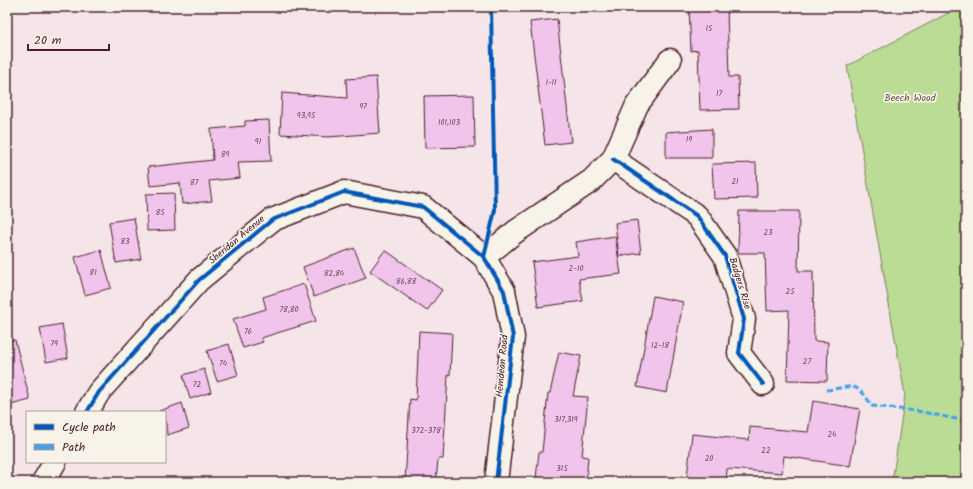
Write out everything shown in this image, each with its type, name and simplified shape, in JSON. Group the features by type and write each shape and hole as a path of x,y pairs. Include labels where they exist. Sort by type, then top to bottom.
{"street":[{"path":"484,257 515,232 591,181 613,159 637,105 670,60"},
{"name":"Badgers Rise","path":"613,159 697,216 725,256 744,319 739,353 763,384"},
{"name":"Sheridan Avenue","path":"88,411 100,392 199,280 272,220 344,192 423,208 484,257"},
{"name":"Hemdean Road","path":"484,257 504,291 513,337 496,482"},
{"path":"43,482 54,463"}],"green space":[{"name":"Beech Wood","path":"960,7 966,7 966,482 892,482 905,395 847,66"}],"building":[{"path":"689,7 727,7 729,77 738,77 739,109 700,110 698,50 691,51"},
{"path":"557,19 571,142 545,145 530,22"},
{"path":"376,77 380,133 328,137 280,134 282,93 347,98 346,79"},
{"path":"474,95 475,147 425,148 424,96"},
{"path":"269,120 271,161 238,162 240,178 209,181 212,201 182,204 180,183 150,186 148,167 213,160 211,129 245,126 245,121"},
{"path":"712,129 712,158 666,158 666,132"},
{"path":"756,163 757,198 714,199 712,164"},
{"path":"174,193 175,230 147,231 146,194"},
{"path":"739,211 799,211 798,271 813,271 814,341 828,342 827,381 787,380 789,310 767,311 765,253 738,253"},
{"path":"134,218 141,259 116,263 109,222"},
{"path":"637,220 641,253 619,256 615,223"},
{"path":"615,236 621,274 579,279 583,301 538,307 532,262 578,256 576,242"},
{"path":"354,248 366,278 314,297 303,267"},
{"path":"101,250 111,288 85,295 75,257"},
{"path":"385,250 442,290 427,311 370,271"},
{"path":"304,284 316,321 261,338 263,342 243,348 233,319 266,309 263,297"},
{"path":"653,296 683,302 667,393 637,387"},
{"path":"62,324 68,358 46,362 40,328"},
{"path":"419,331 452,333 443,459 438,459 436,482 405,482 410,399 416,400"},
{"path":"15,340 30,400 7,406 7,341"},
{"path":"229,344 238,375 217,381 207,351"},
{"path":"559,352 581,356 573,396 588,397 582,456 588,457 586,482 536,478 539,452 542,452 548,393 550,393"},
{"path":"204,369 211,392 190,399 183,375"},
{"path":"813,401 860,409 850,466 784,456 782,473 727,469 726,481 687,477 692,434 749,440 750,427 808,432"},
{"path":"182,403 189,428 167,435 166,411 159,411"}],"marked path":[{"path":"826,390 853,387 862,392 872,406 917,411 966,421"}],"cycle path":[{"path":"484,257 495,210 491,7"},
{"path":"613,159 697,216 725,256 744,319 739,353 763,384"},
{"path":"88,411 99,392 199,280 272,220 344,192 423,207 484,257 504,291 513,337 496,482"}]}
